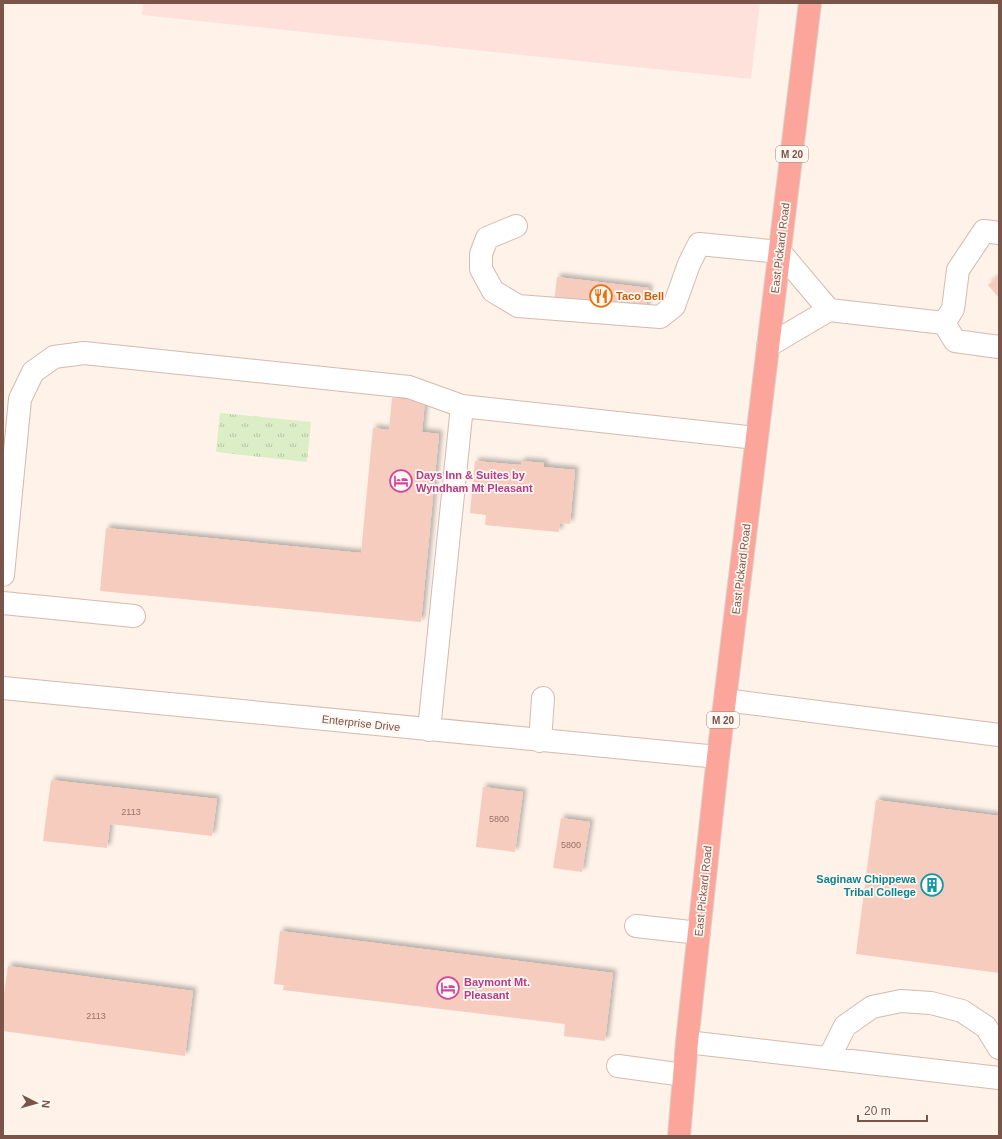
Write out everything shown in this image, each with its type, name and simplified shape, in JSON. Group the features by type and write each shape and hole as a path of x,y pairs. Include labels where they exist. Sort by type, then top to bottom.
{"highway":[{"name":"East Pickard Road","path":"679,1136 687,1042 718,758 810,3"}],"street":[{"path":"516,226 487,238 481,254 481,269 494,291 518,306 660,317 674,306 689,264 699,244 780,252 829,310"},
{"path":"944,323 953,309 958,270 984,231 999,233"},
{"path":"768,346 829,310 944,323"},
{"path":"944,323 955,341 999,347"},
{"path":"3,575 20,398 33,372 54,357 84,353 409,387 462,406 756,438"},
{"path":"429,730 462,406"},
{"path":"3,603 134,616"},
{"name":"Enterprise Drive","path":"3,688 718,758"},
{"path":"540,741 543,698"},
{"path":"725,700 999,735"},
{"path":"636,926 699,933"},
{"path":"829,1058 845,1026 872,1007 901,1000 932,1003 962,1010 986,1027 999,1048"},
{"path":"687,1042 999,1078"},
{"path":"618,1066 684,1075"}],"shaded area":[{"path":"143,3 760,3 751,79 142,15"}],"green space":[{"path":"220,413 311,422 307,462 216,452"}],"building":[{"path":"999,276 999,298 988,285"},
{"name":"Taco Bell","path":"557,277 649,288 645,315 554,305"},
{"name":"Days Inn & Suites by Wyndham Mt Pleasant","path":"392,398 425,401 422,432 439,434 421,622 100,591 106,528 361,553 373,428 389,430"},
{"path":"475,461 521,465 521,461 544,463 544,467 575,470 570,524 560,523 559,532 485,525 486,515 470,513"},
{"path":"51,780 217,799 212,836 110,824 107,848 43,841"},
{"path":"483,787 523,792 515,852 476,847"},
{"name":"Saginaw Chippewa Tribal College","path":"876,800 999,816 999,973 856,954"},
{"path":"561,818 590,822 582,872 553,868"},
{"name":"Baymont Mt. Pleasant","path":"280,931 613,973 605,1041 564,1036 565,1024 283,990 284,985 274,984"},
{"path":"8,966 193,991 185,1056 3,1031 3,1001"}],"place":[{"name":"Taco Bell","path":"601,296"},
{"name":"Days Inn & Suites by Wyndham Mt Pleasant","path":"401,481"},
{"name":"Saginaw Chippewa Tribal College","path":"932,885"},
{"name":"Baymont Mt. Pleasant","path":"448,988"}]}
